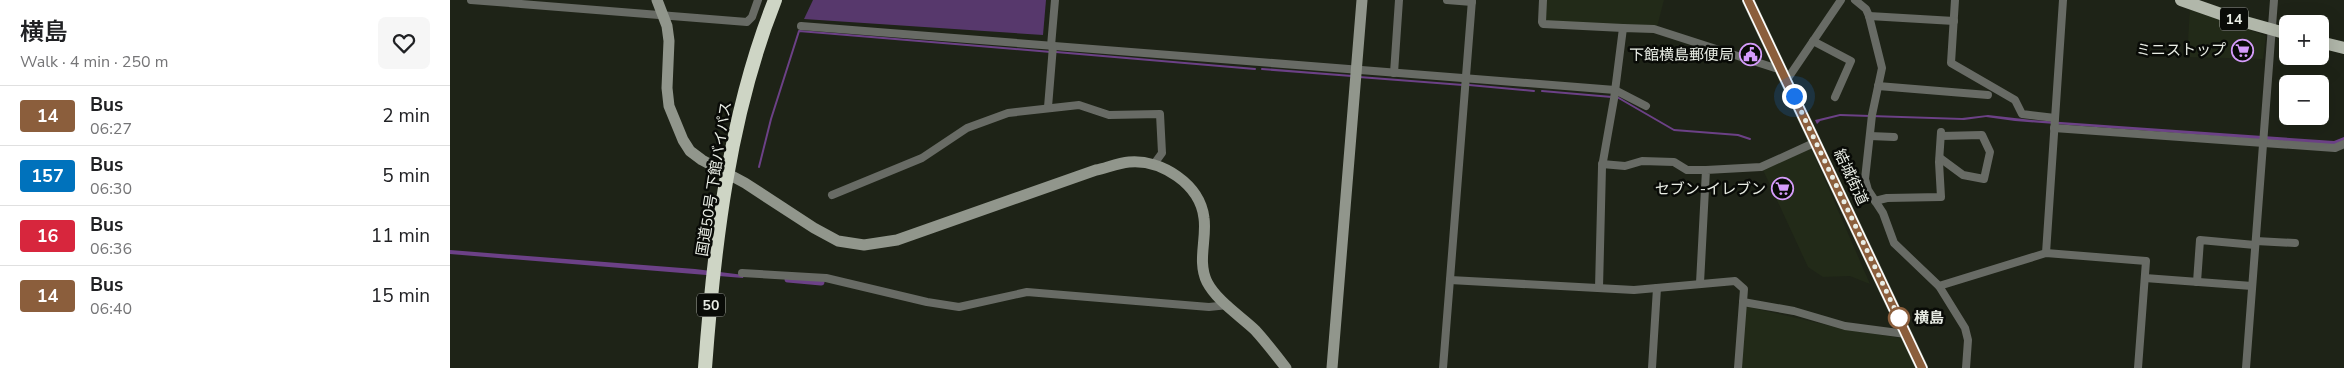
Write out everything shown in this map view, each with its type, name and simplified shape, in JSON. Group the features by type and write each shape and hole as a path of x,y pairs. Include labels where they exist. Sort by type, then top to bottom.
{"highway":[{"name":"国道50号 下館バイパス","path":"704,368 728,173 743,100 766,22 775,0"}],"main road":[{"name":"結城街道","path":"1748,0 1922,368"},
{"name":"14","path":"2181,0 2279,32"},
{"path":"2329,44 2344,48"}],"street":[{"path":"471,0 746,22 752,17 758,0"},
{"path":"657,0 664,16 669,41 667,97 674,120 690,151 829,237 847,244 864,245 897,240 1096,170 1128,162 1154,164 1181,179 1195,194 1205,220 1203,269 1210,286 1256,331 1286,368"},
{"path":"1048,107 1055,0"},
{"path":"1332,368 1362,0"},
{"path":"1394,73 1399,0"},
{"path":"1443,368 1472,1 1447,0"},
{"path":"1543,0 1543,24 1654,29 1736,57 1775,68 1780,67"},
{"path":"1786,81 1841,0"},
{"path":"1855,0 1866,9 1869,16 1954,21"},
{"path":"1955,0 1951,63 2015,100 2022,114 2055,123 2263,140 2335,148 2344,144"},
{"path":"2046,253 2064,0"},
{"path":"2246,368 2274,0"},
{"name":"結城街道","path":"1869,16 1882,68 1872,117 1865,180 1868,190 1883,214 1894,243 1939,286 1965,328 1968,340 1966,368"},
{"path":"801,26 1356,74 1394,73 1466,79 1615,95 1646,106"},
{"path":"1599,288 1602,164 1615,95 1623,28"},
{"path":"1813,41 1852,60 1835,97"},
{"path":"1878,86 1988,95"},
{"path":"832,195 922,158 962,131 988,119 1022,110 1048,107 1079,105 1109,115 1160,114 1162,153 1154,164"},
{"path":"1875,200 1941,196 1940,158 1941,134 1982,135 1990,152 1984,179 1963,175 1940,158"},
{"path":"1870,136 1894,137"},
{"path":"1602,164 1625,166 1642,161 1674,162 1687,170 1762,167 1816,142"},
{"path":"1700,283 1706,170"},
{"path":"2197,282 2200,240 2294,243"},
{"path":"1939,286 2046,253 2146,261 2138,368"},
{"path":"742,273 826,278 927,302 959,306 1027,292 1209,307 1228,305"},
{"path":"2144,278 2252,286"},
{"path":"1450,280 1634,290 1735,281 1744,289 1738,368"},
{"path":"1652,368 1657,288"},
{"path":"1743,302 1794,311 1845,326 1906,334"}],"shaded area":[{"path":"813,0 1046,0 1043,35 804,19"},
{"path":"1546,0 1664,0 1657,27 1544,23"},
{"path":"2190,8 2266,36 2263,59 2187,57"},
{"path":"1840,114 1962,118 1988,115 2032,120 2334,141 2344,137 2344,140 2334,145 2015,121 1986,117 1964,120 1840,116 1820,121 1817,124 1815,120"},
{"path":"1811,148 1870,284 1850,276 1823,277 1808,267 1763,170"},
{"path":"450,250 695,269 744,275 743,278 450,254"},
{"path":"1745,306 1844,329 1901,338 1915,368 1740,368"}],"waterway":[{"path":"759,167 771,119 799,31 1051,52"},
{"path":"1056,52 1255,69"},
{"path":"1262,69 1352,76"},
{"path":"1359,77 1463,85"},
{"path":"1469,85 1534,91"},
{"path":"1542,91 1612,97"},
{"path":"1617,97 1674,130 1738,135 1750,139"},
{"path":"788,279 821,282"}],"bus line":[{"name":"14","path":"1748,0 1922,368"}],"place":[{"name":"ミニストップ","path":"2242,50"},
{"name":"下館横島郵便局","path":"1750,55"},
{"name":"セブン-イレブン","path":"1782,189"},
{"name":"横島","path":"1899,318"}],"route":[{"path":"1794,96 1899,318"}]}
